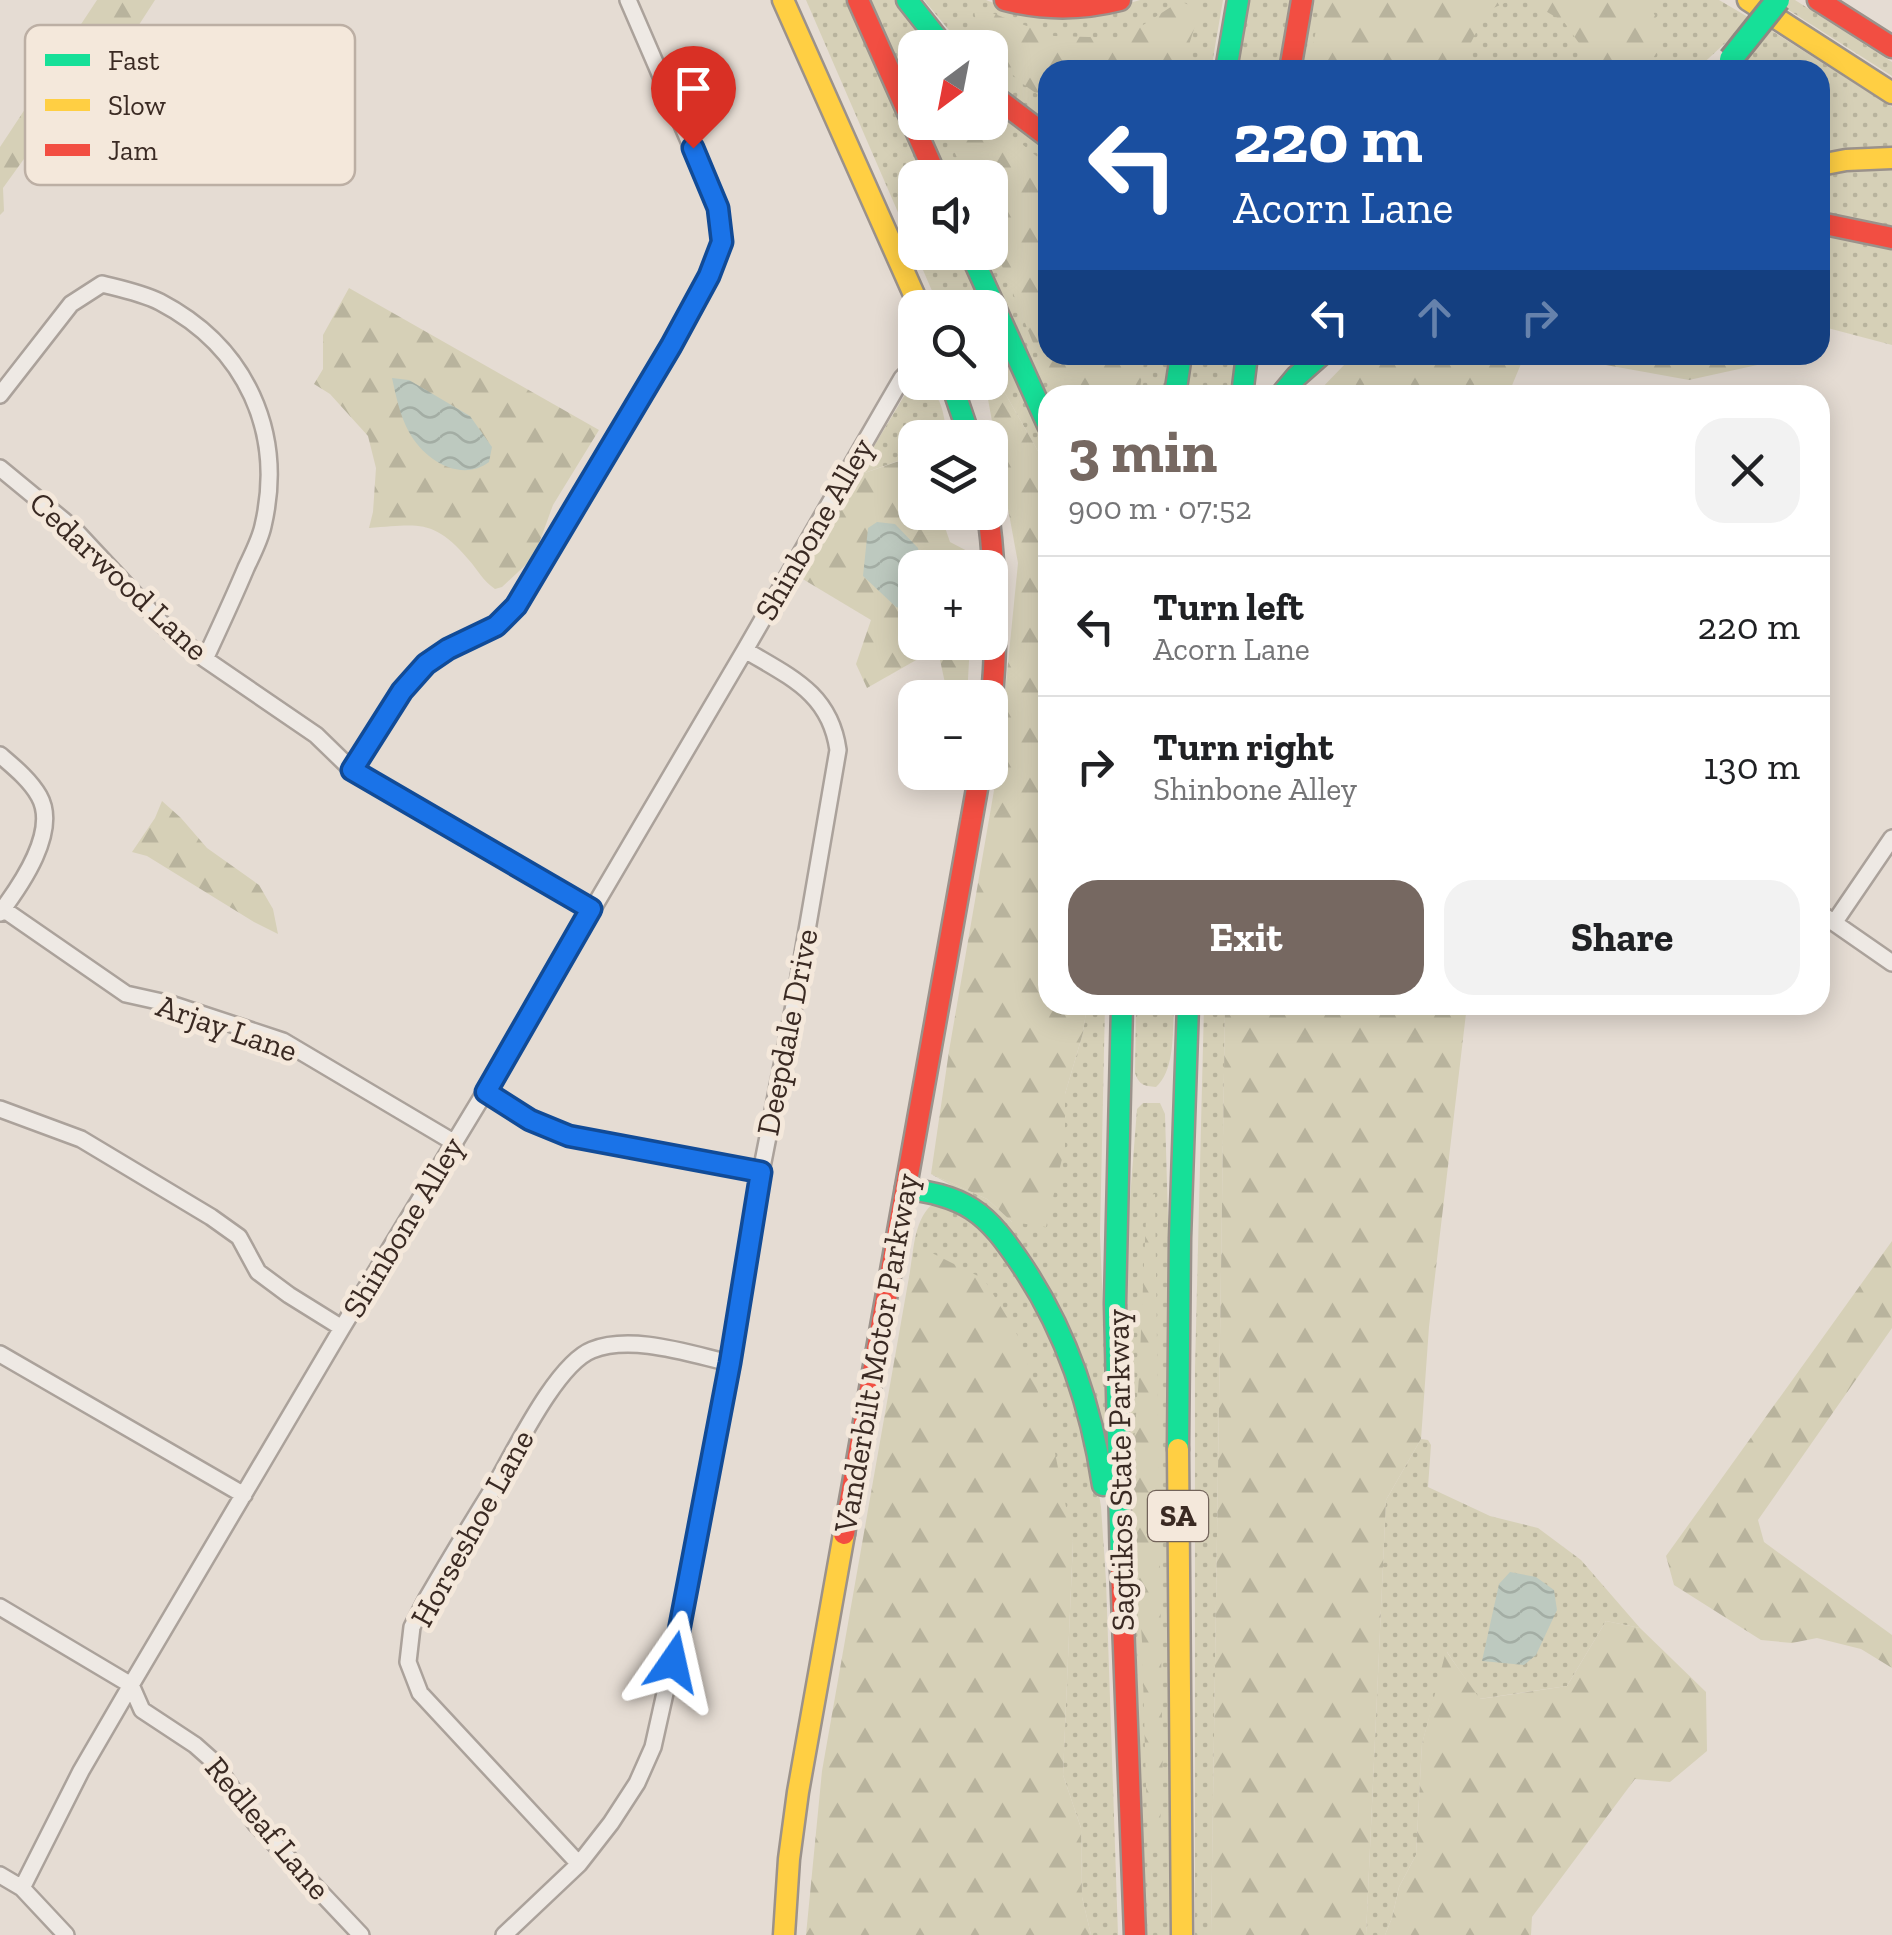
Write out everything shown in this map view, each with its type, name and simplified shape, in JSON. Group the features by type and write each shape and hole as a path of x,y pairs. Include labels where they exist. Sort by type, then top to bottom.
{"main road":[{"path":"782,0 912,290"},
{"path":"858,0 929,160"},
{"path":"907,0 931,30"},
{"path":"1005,0 1068,8 1120,0"},
{"path":"1228,60 1238,0"},
{"path":"1292,60 1302,0"},
{"path":"1748,0 1892,92"},
{"path":"1729,60 1778,0"},
{"path":"1818,0 1892,47"},
{"path":"1008,107 1038,130"},
{"path":"1830,163 1892,158"},
{"path":"1830,225 1892,238"},
{"path":"978,270 1038,403"},
{"path":"1289,385 1310,365"},
{"path":"990,530 997,606 994,680"},
{"name":"Vanderbilt Motor Parkway","path":"784,1935 795,1809 977,790"},
{"name":"Sagtikos State Parkway","path":"1122,1015 1115,1343 1135,1935"},
{"name":"Sagtikos State Parkway","path":"1182,1935 1178,1327 1188,1015"},
{"path":"906,1188 957,1201 992,1226 1034,1283 1073,1361 1091,1414 1101,1469 1110,1599 1126,1700"}],"street":[{"path":"352,770 402,691 426,664 496,626 516,606 671,346 709,276 722,242 718,208 628,0"},
{"path":"0,395 71,304 102,284 163,304 200,328 226,354 247,384 264,422 271,472 263,530 205,658"},
{"name":"Shinbone Alley","path":"22,1888 81,1771 486,1092 898,385"},
{"name":"Cedarwood Lane","path":"0,468 74,529 169,631 316,735 352,770 591,909"},
{"name":"Deepdale Drive","path":"504,1935 579,1864 611,1823 653,1747 730,1363 838,750 835,729 823,706 803,685 745,650"},
{"path":"0,755 41,798 44,831 35,860 2,911"},
{"path":"1830,914 1892,838"},
{"name":"Arjay Lane","path":"2,911 126,994 283,1040 455,1143"},
{"path":"1830,920 1892,963"},
{"path":"486,1092 530,1120 569,1136 761,1172"},
{"path":"0,1109 81,1139 212,1217 239,1237 258,1272 342,1328"},
{"name":"Horseshoe Lane","path":"579,1864 420,1693 408,1662 412,1628 565,1371 591,1350 617,1346 654,1346 730,1363"},
{"path":"0,1354 244,1495"},
{"path":"0,1606 132,1685"},
{"name":"Redleaf Lane","path":"132,1685 142,1710 195,1744 213,1761 256,1824 362,1935"},
{"path":"0,1875 22,1888 66,1935"}],"green space":[{"path":"97,0 155,0 139,25 81,25"},
{"path":"806,0 846,0 898,114 898,140 910,140 919,160 898,160 898,213"},
{"path":"868,0 894,0 917,30 898,30 898,71"},
{"path":"924,0 986,0 1014,11 1085,16 1140,0 1223,0 1213,60 1038,60 1038,118 1008,94 1008,30 949,30"},
{"path":"1248,0 1293,0 1282,60 1237,60"},
{"path":"1315,0 1719,0 1748,17 1707,60 1302,60"},
{"path":"1322,0 1511,0 1487,11 1462,60 1310,60"},
{"path":"1527,0 1647,0 1666,37 1652,60 1591,60 1564,22"},
{"path":"1773,0 1795,0 1892,62 1892,76"},
{"path":"1180,1 1200,10 1184,60 1038,60 1038,95 1008,70 1008,30 978,30 973,6 1054,36 1123,38"},
{"path":"1769,29 1818,60 1741,60"},
{"path":"1830,68 1892,107 1892,148 1830,155"},
{"path":"25,109 25,158 3,188 4,211 0,215 0,147"},
{"path":"1008,122 1038,144 1038,365 1168,365 1165,385 1043,385 1008,314 1008,290 996,290 986,270 1008,270 1008,160 937,160 928,140 1008,140"},
{"path":"1008,132 1038,157 1038,355 1004,270 1008,270 1008,160 958,160 949,140 1008,140"},
{"path":"1892,168 1892,228 1830,217 1830,172"},
{"path":"1830,235 1892,249 1892,345 1830,329"},
{"path":"923,270 969,270 978,290 932,290"},
{"path":"349,288 599,430 553,505 534,557 502,587 491,586 456,546 434,530 413,526 369,528 376,468 368,436 330,394 314,384 323,369 323,335"},
{"path":"1008,356 1038,424 1038,451 1008,399"},
{"path":"1042,365 1144,365 1140,385 1052,385"},
{"path":"1187,365 1234,365 1231,385 1184,385"},
{"path":"1344,365 1520,365 1512,385 1325,385"},
{"path":"1606,365 1757,365 1689,380"},
{"path":"1008,399 1038,451 1038,1015 1086,1015 1065,1094 1065,1146 1046,1227 1012,1222 987,1199 931,1174 994,790 1008,790 1006,680 1018,563 1008,508 1008,420 992,420 988,400"},
{"path":"902,400 938,400 944,420 898,420 898,461 856,476"},
{"path":"898,461 898,530 946,530 950,542 965,550 898,550 898,660 916,660 867,688 856,664 871,620 801,578 856,476"},
{"path":"940,660 969,660 968,680 944,680"},
{"path":"162,801 207,848 259,885 273,909 278,934 147,856 132,852"},
{"path":"1086,1015 1105,1015 1100,1235 1109,1455 983,1203 931,1174 987,1199 1012,1222 1065,1146 1065,1094"},
{"path":"1136,1015 1174,1015 1170,1060 1162,1079 1156,1087 1143,1084 1135,1073"},
{"path":"1204,1015 1225,1015 1211,1935 1195,1935 1195,1368"},
{"path":"1225,1015 1466,1015 1429,1327 1421,1439 1386,1500 1366,1935 1211,1935"},
{"path":"1143,1103 1160,1103 1165,1114 1172,1935 1146,1935 1124,1276 1137,1109"},
{"path":"1155,1194 1163,1795 1156,1853 1147,1820 1142,1641 1131,1481 1147,1196"},
{"path":"935,1202 985,1227 1036,1299 1090,1437 1101,1507 1106,1580 1118,1935 1091,1935 1082,1897 1081,1828 1063,1775 1073,1541 909,1277 918,1226"},
{"path":"1892,1241 1892,1328 1758,1520 1764,1542 1892,1635 1892,1668 1861,1649 1817,1638 1792,1643 1761,1640 1674,1585 1666,1556"},
{"path":"926,1250 984,1279 1016,1332 1048,1419 1073,1541 1063,1775 1081,1828 1082,1897 1091,1935 806,1935 822,1771 909,1277"},
{"path":"1421,1439 1431,1445 1428,1487 1490,1516 1538,1528 1581,1560 1640,1628 1606,1621 1567,1686 1479,1699 1447,1652 1422,1744 1416,1855 1399,1887 1385,1935 1366,1935 1386,1500"},
{"path":"1606,1621 1640,1628 1706,1692 1707,1751 1670,1782 1635,1779 1532,1917 1531,1935 1385,1935 1399,1887 1416,1855 1422,1744 1446,1651 1480,1699 1567,1686"}],"water":[{"path":"392,378 409,380 470,416 492,447 489,462 478,468 455,469 424,451 406,426"},
{"path":"877,522 895,524 918,548 898,550 898,608 863,576 868,528"},
{"path":"1510,1572 1536,1577 1554,1590 1557,1610 1536,1655 1524,1665 1482,1661 1499,1584"}],"traffic: fast":[{"path":"907,0 931,30"},
{"path":"1228,60 1238,0"},
{"path":"1731,59 1778,0"},
{"path":"978,270 1038,403"},
{"path":"1176,385 1180,365"},
{"path":"1243,385 1246,365"},
{"path":"1289,385 1310,365"},
{"path":"957,400 964,420"},
{"path":"1121,1569 1115,1303 1122,1015"},
{"path":"1178,1449 1188,1015"},
{"path":"906,1188 948,1198 972,1209 992,1226 1019,1261 1050,1313 1074,1368 1103,1485"}],"traffic: slow":[{"path":"783,0 912,290"},
{"path":"1748,0 1892,93"},
{"path":"1830,163 1892,158"},
{"path":"1178,1449 1182,1935"},
{"path":"784,1935 798,1792 844,1534"}],"traffic: jam":[{"path":"858,0 929,160"},
{"path":"1005,0 1062,8 1120,0"},
{"path":"1292,60 1302,0"},
{"path":"1818,0 1892,47"},
{"path":"1008,107 1038,129"},
{"path":"1830,225 1892,238"},
{"path":"990,530 995,614 993,680"},
{"path":"844,1534 977,790"},
{"path":"1121,1569 1135,1935"}],"route":[{"path":"673,1662 730,1363 761,1172 569,1136 530,1120 486,1092 591,909 352,770 402,691 426,664 496,626 516,606 671,346 709,276 722,242 718,208 693,148"}]}
